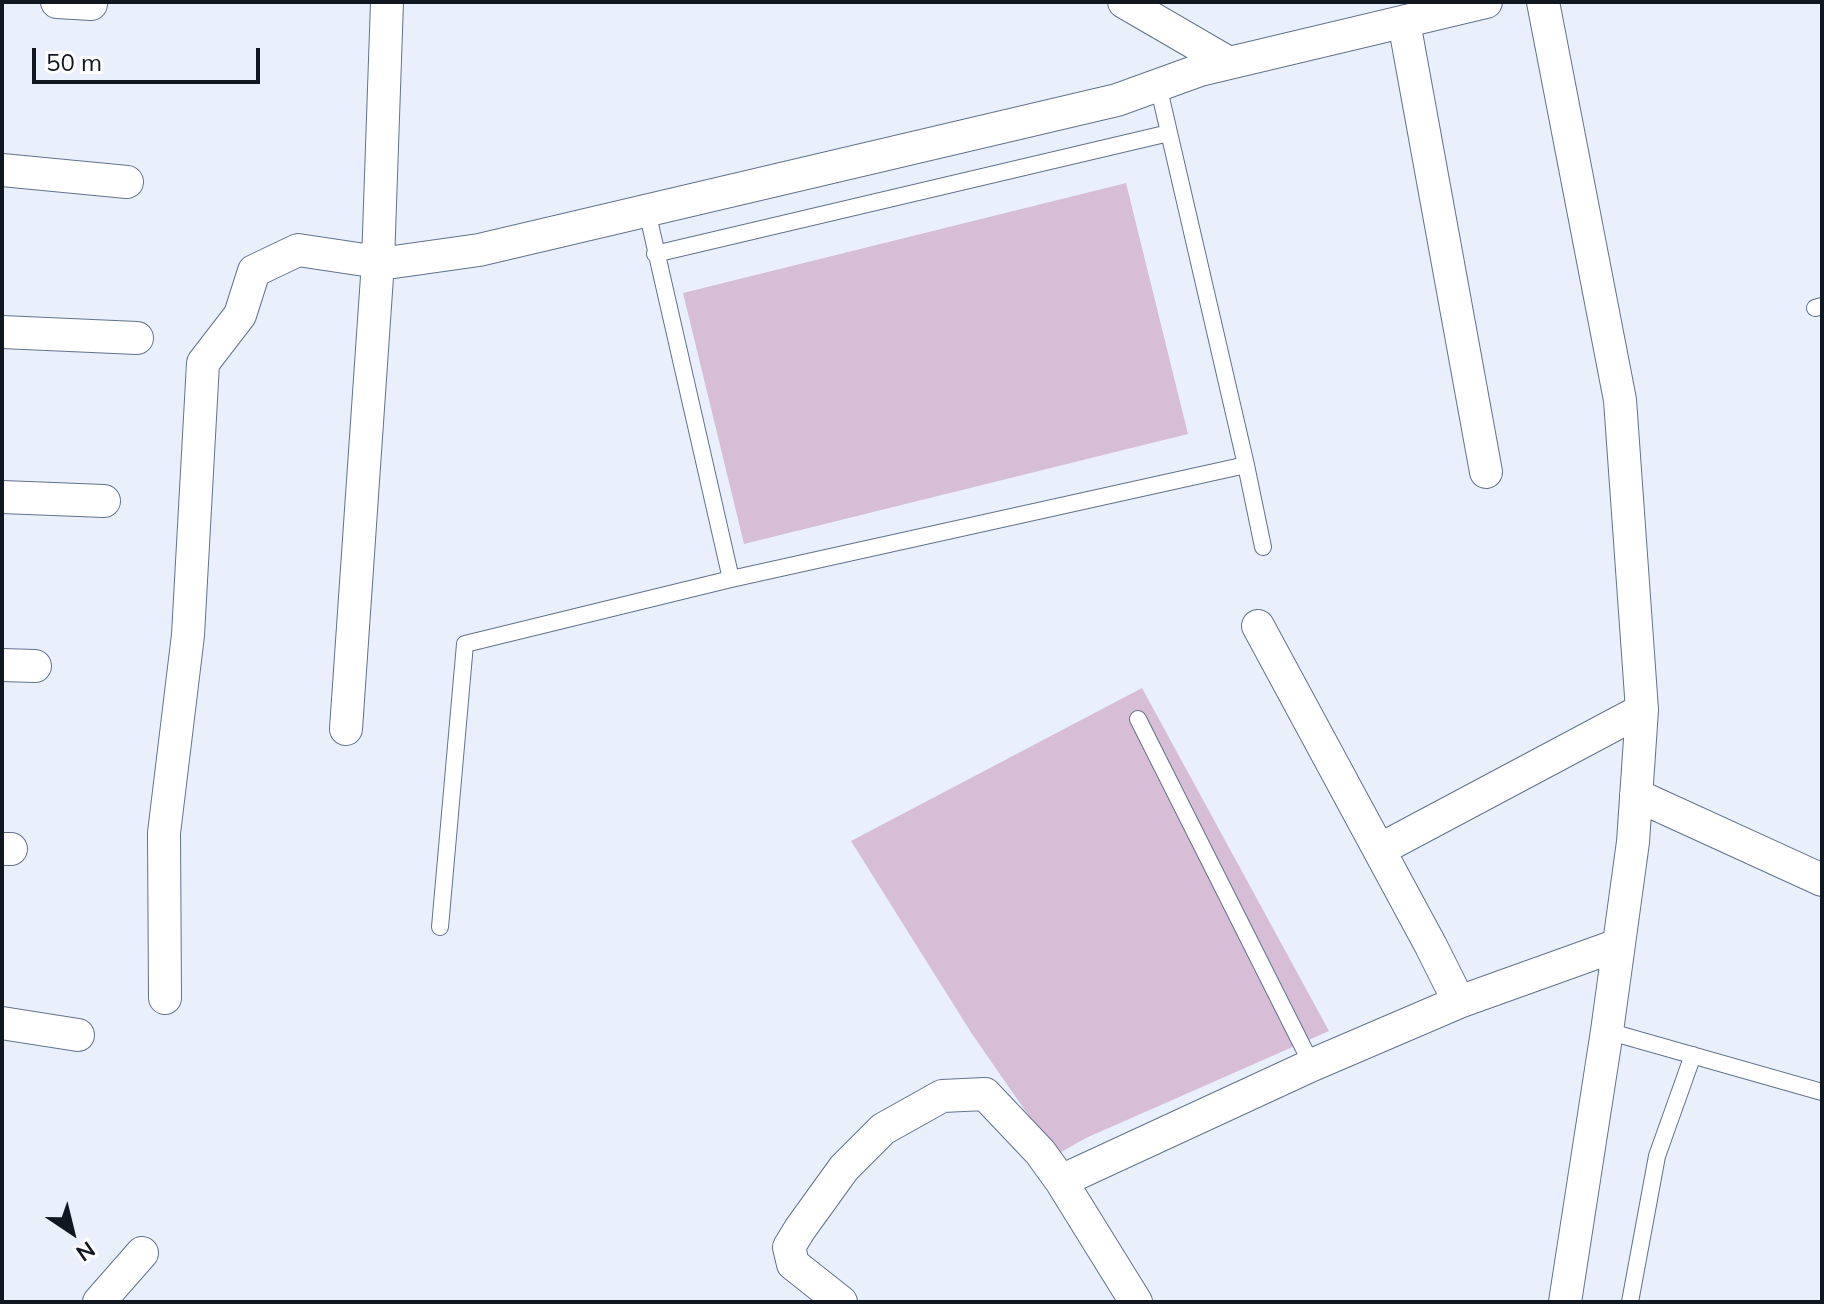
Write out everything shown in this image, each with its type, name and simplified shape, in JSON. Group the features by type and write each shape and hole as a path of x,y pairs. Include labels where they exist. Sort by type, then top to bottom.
{"street":[{"path":"57,2 91,4"},
{"path":"346,729 378,262 387,2"},
{"path":"1124,2 1229,63"},
{"path":"165,998 164,833 188,635 203,363 240,315 254,271 298,250 378,262 479,250 1117,100 1200,70 1486,2"},
{"path":"1543,2 1620,400 1642,710 1633,842 1565,1302"},
{"path":"1404,22 1486,472"},
{"path":"2,170 127,182"},
{"path":"2,332 137,338"},
{"path":"2,497 104,501"},
{"path":"1258,626 1459,1002"},
{"path":"2,665 35,666"},
{"path":"1379,850 1642,710"},
{"path":"1636,795 1822,880"},
{"path":"1061,1181 1312,1065 1459,1002 1618,945"},
{"path":"2,1023 78,1035"},
{"path":"841,1302 793,1264 789,1247 844,1168 883,1129 942,1096 985,1094 1040,1152 1136,1302"},
{"path":"99,1302 142,1253"}],"lane":[{"path":"1158,85 1263,547"},
{"path":"655,254 1169,133"},
{"path":"647,211 731,579"},
{"path":"440,927 465,644 731,579 1246,465"},
{"path":"1138,719 1312,1065"},
{"path":"1607,1031 1822,1092"},
{"path":"1630,1302 1657,1156 1693,1055"}],"shaded area":[{"path":"1126,183 1188,434 744,544 683,293"},
{"path":"1142,688 1329,1031 1086,1138 1056,1155 972,1034 851,841"}]}
